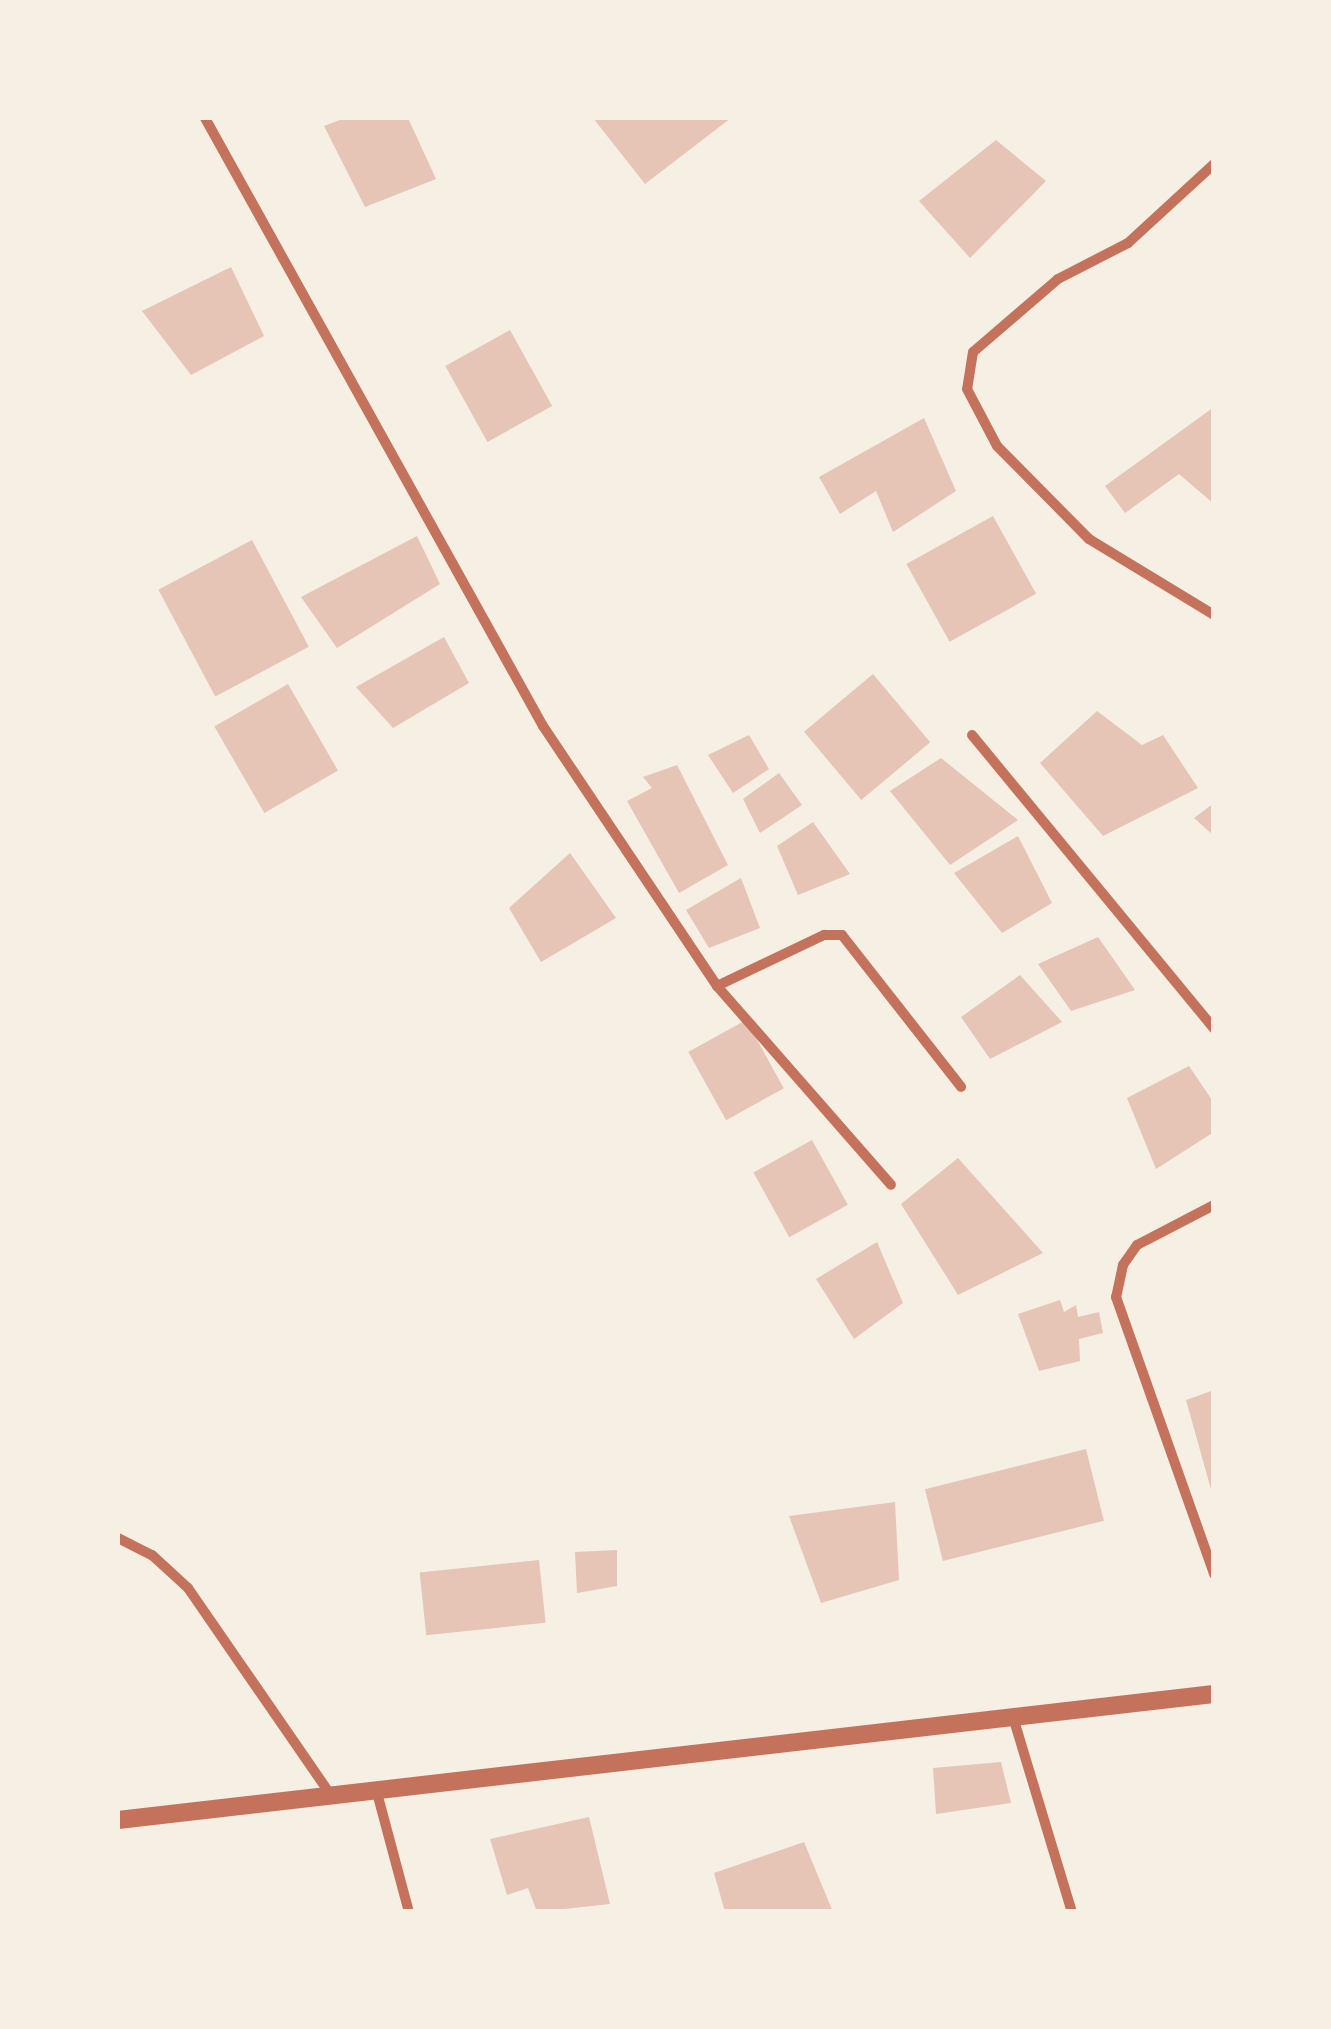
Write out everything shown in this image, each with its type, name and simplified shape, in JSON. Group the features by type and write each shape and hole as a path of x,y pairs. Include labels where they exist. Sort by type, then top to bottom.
{"street":[{"path":"205,118 544,726 717,986 892,1184"},
{"path":"1214,164 1128,243 1058,279 1022,307 973,352 967,371 967,389 997,446 1089,539 1214,615"},
{"path":"972,736 1214,1029"},
{"path":"717,986 824,935 842,935 962,1087"},
{"path":"1214,1205 1137,1245 1123,1265 1116,1297 1214,1574"},
{"path":"118,1538 152,1555 188,1588 330,1794"},
{"path":"118,1820 1214,1694"},
{"path":"1012,1717 1072,1912"},
{"path":"376,1789 408,1912"}],"building":[{"path":"345,118 408,118 436,179 365,207 324,126"},
{"path":"593,118 731,118 645,184"},
{"path":"996,140 1046,181 970,258 919,201"},
{"path":"231,267 264,336 191,375 142,311"},
{"path":"510,330 552,406 487,442 445,366"},
{"path":"1214,407 1214,504 1179,474 1125,513 1105,486"},
{"path":"924,418 956,491 893,532 876,491 840,514 819,477"},
{"path":"993,516 1036,594 950,642 906,564"},
{"path":"417,536 440,584 337,648 301,597"},
{"path":"252,540 309,647 215,697 158,590"},
{"path":"444,637 469,683 393,728 356,687"},
{"path":"873,674 930,742 861,800 804,732"},
{"path":"288,684 338,771 264,813 214,726"},
{"path":"1097,711 1142,745 1163,735 1198,788 1103,836 1040,763"},
{"path":"749,735 769,769 733,793 708,755"},
{"path":"941,758 1018,820 950,865 890,791"},
{"path":"677,765 728,865 679,893 627,801 652,788 643,777"},
{"path":"779,773 802,805 760,833 743,799"},
{"path":"1214,803 1214,836 1194,818"},
{"path":"813,822 850,874 798,895 777,846"},
{"path":"1018,836 1052,903 1002,933 954,873"},
{"path":"570,853 616,918 541,962 509,908"},
{"path":"741,878 760,928 709,948 686,910"},
{"path":"1098,937 1135,990 1071,1011 1038,964"},
{"path":"1020,975 1062,1022 990,1059 961,1017"},
{"path":"746,1020 784,1088 726,1120 688,1052"},
{"path":"1189,1066 1214,1103 1214,1132 1156,1169 1127,1098"},
{"path":"812,1140 848,1205 789,1237 753,1172"},
{"path":"958,1158 1043,1253 958,1295 901,1204"},
{"path":"877,1242 903,1303 854,1339 816,1279"},
{"path":"1060,1300 1064,1312 1076,1305 1078,1317 1099,1312 1103,1333 1079,1339 1080,1361 1039,1371 1018,1314"},
{"path":"1214,1390 1214,1493 1212,1493 1186,1400"},
{"path":"1086,1449 1104,1521 943,1561 925,1489"},
{"path":"895,1502 899,1580 821,1603 789,1516"},
{"path":"617,1550 617,1586 577,1593 575,1552"},
{"path":"539,1560 546,1623 426,1635 420,1573"},
{"path":"1001,1762 1011,1803 936,1814 933,1768"},
{"path":"589,1817 610,1904 537,1912 528,1888 507,1895 490,1839"},
{"path":"804,1842 833,1912 725,1912 714,1873"}]}
